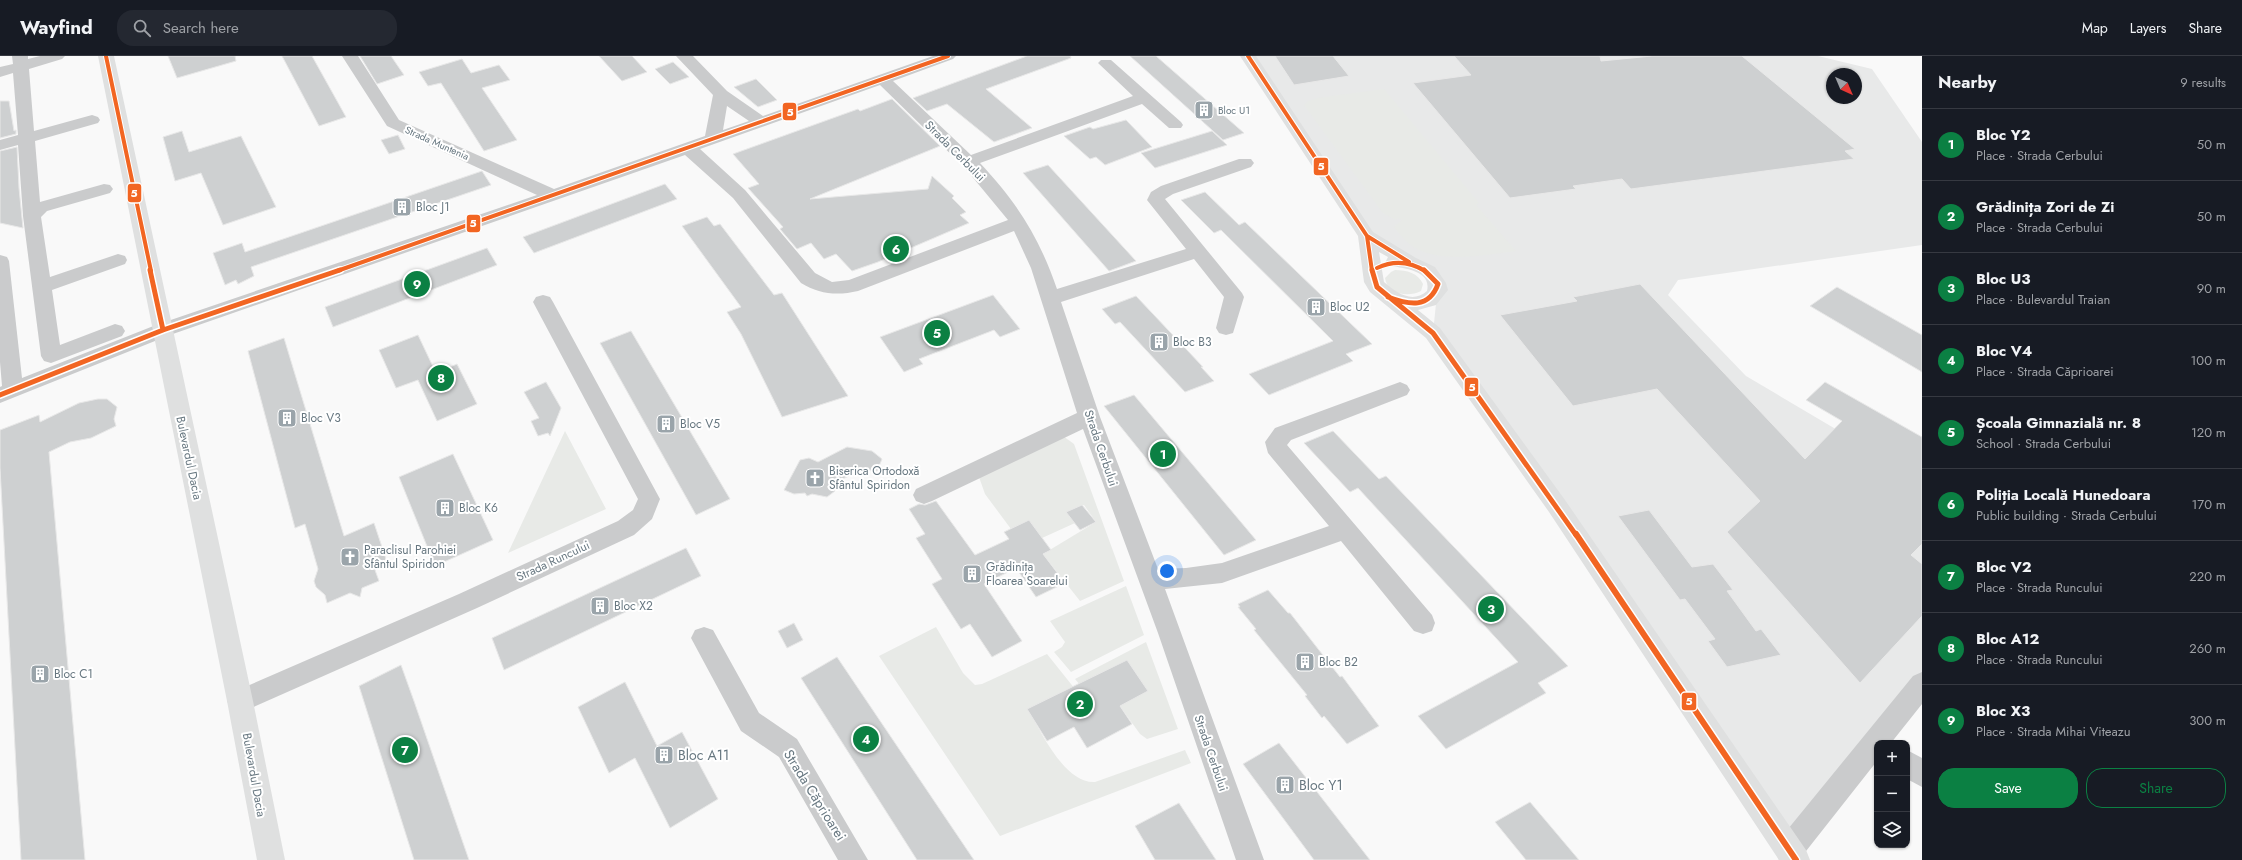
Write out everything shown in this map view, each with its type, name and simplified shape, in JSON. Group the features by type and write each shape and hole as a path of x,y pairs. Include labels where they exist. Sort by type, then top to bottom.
{"main road":[{"name":"Bulevardul Dacia","path":"106,56 240,701 271,860"},
{"path":"1248,56 1367,236 1409,262 1424,268 1431,273 1438,284 1433,333"},
{"path":"1367,236 1373,276 1377,287 1433,333 1557,506 1793,855"},
{"path":"1373,276 1374,271 1384,263 1400,261 1409,262"},
{"path":"1388,297 1397,301 1417,303 1432,298 1436,293"}],"street":[{"path":"0,72 21,61 57,56"},
{"name":"Strada Muntenia","path":"350,56 393,123 554,196"},
{"path":"684,56 721,94 761,122"},
{"path":"0,261 7,392 163,330 554,196 948,56"},
{"path":"21,61 32,216 51,356 115,331"},
{"path":"1106,63 1176,124"},
{"name":"Strada Cerbului","path":"883,80 967,162 996,193 1019,223 1040,268 1051,298 1089,417 1150,579 1250,860"},
{"path":"713,139 721,94"},
{"path":"967,162 1145,97"},
{"path":"0,145 92,120"},
{"path":"688,148 739,194 808,278 818,284 832,288 864,282 1019,223"},
{"path":"1226,328 1234,297 1158,203 1157,196 1167,190 1245,163"},
{"path":"32,216 41,207 104,189"},
{"path":"1051,298 1198,252"},
{"path":"42,286 118,260"},
{"name":"Strada Runcului","path":"240,701 468,601 626,528 643,516 648,507 648,499 543,302"},
{"path":"1400,390 1289,431 1278,437 1276,447 1423,623"},
{"path":"924,494 1089,417"},
{"path":"1150,579 1186,578 1222,573 1346,530"},
{"name":"Strada Căprioarei","path":"704,638 750,722 759,731 778,739 788,748 854,860"},
{"path":"1880,740 1922,684"},
{"path":"1793,855 1874,747"},
{"path":"1910,765 1922,774"}],"shaded area":[{"path":"1245,56 1818,56 1872,69 1922,142 1922,245 1678,280 1668,295 1746,376 1922,480 1922,684 1877,740 1874,740 1874,744 1789,850 1433,333 1438,284 1367,236"},
{"path":"1384,89 1479,203 1476,205 1516,251 1459,257 1430,254 1417,249 1406,241 1394,227 1402,220 1398,218 1396,220 1383,213 1304,105 1308,101 1317,98"},
{"path":"1395,270 1412,273 1418,277 1423,284 1421,291 1404,294 1390,288 1385,278"},
{"path":"565,431 606,509 508,553"},
{"path":"1063,436 1074,444 1124,581 1080,601 1043,554 1096,522 1084,505 1067,512 1075,523 1042,538 1011,529 985,494 979,477"},
{"path":"1126,586 1144,635 1071,672 1054,652 1062,647 1065,642 1050,621"},
{"path":"936,627 963,673 975,685 982,684 1047,654 1083,699 1028,709 1055,755 1074,775 1084,780 1095,782 1185,750 1191,763 1000,836 879,656"},
{"path":"1146,642 1178,729 1147,739 1140,734 1120,706 1089,696 1075,679"}],"building":[{"path":"168,56 235,56 236,61 177,78"},
{"path":"282,56 312,56 346,117 319,126"},
{"path":"360,56 391,56 404,75 377,84"},
{"path":"599,56 632,56 647,72 622,81"},
{"path":"1027,56 1070,56 1071,58 986,89 1032,128 994,142 947,104 927,111 913,98"},
{"name":"Bloc U1","path":"1130,56 1156,56 1244,133 1223,140"},
{"path":"1275,56 1333,56 1349,76 1294,85"},
{"path":"1454,56 1600,56 1601,61 1652,56 1742,56 1855,149 1845,151 1854,159 1631,189 1622,179 1573,186 1576,189 1510,198 1413,83 1471,75"},
{"path":"462,59 471,73 499,65 510,80 482,88 517,140 484,151 441,83 428,86 419,72"},
{"path":"673,62 689,77 670,84 655,69"},
{"path":"756,79 777,100 758,107 734,87"},
{"path":"892,99 940,146 810,199 928,189 932,176 954,196 952,198 966,212 960,215 969,223 878,262 852,271 836,254 824,259 811,243 797,249 780,229 783,227 748,188 759,184 733,154 858,109 860,111"},
{"path":"0,101 9,101 14,131 16,130 16,134 0,138"},
{"path":"1126,120 1152,147 1105,165 1096,157 1090,159 1064,136 1090,127 1093,129"},
{"path":"182,131 189,152 241,136 276,207 223,225 201,173 175,181 163,137"},
{"path":"1212,131 1227,145 1155,168 1141,153"},
{"path":"398,135 405,149 389,154 381,140"},
{"path":"17,147 23,228 0,223 0,151"},
{"path":"1048,165 1136,261 1109,271 1023,173"},
{"name":"Bloc J1","path":"482,171 491,185 251,267 254,276 238,284 236,280 225,285 213,253 242,243 245,252"},
{"path":"665,184 677,199 534,253 523,237"},
{"name":"Bloc U2","path":"1205,192 1239,225 1245,222 1372,344 1346,354 1353,361 1269,395 1249,374 1333,341 1221,230 1214,233 1181,200"},
{"path":"707,217 714,226 720,224 774,295 782,293 848,396 782,417 741,334 727,312 741,307 682,226"},
{"path":"487,248 497,265 333,327 325,307"},
{"path":"1640,284 1805,459 1842,421 1806,400 1825,382 1922,437 1922,544 1911,555 1922,564 1922,616 1860,683 1727,532 1760,501 1657,389 1573,406 1500,315 1577,301 1573,297"},
{"path":"1837,287 1922,335 1922,372 1810,306"},
{"path":"993,295 1020,329 1000,337 994,330 919,359 923,364 904,372 880,337"},
{"name":"Bloc B3","path":"1136,296 1203,367 1201,367 1214,381 1185,392 1120,322 1115,324 1102,309"},
{"name":"Bloc V5","path":"631,331 730,499 696,515 600,343"},
{"path":"418,335 436,373 457,364 477,404 437,421 418,380 396,388 379,350"},
{"name":"Bloc V3","path":"284,338 344,536 374,523 388,565 375,570 379,581 362,588 360,597 350,593 327,603 325,595 316,587 314,581 318,569 305,524 295,528 248,351"},
{"path":"546,382 561,408 550,436 548,433 538,436 531,421 539,418 524,392"},
{"path":"1134,395 1256,540 1224,555 1104,406"},
{"name":"Bloc C1","path":"98,399 107,399 117,407 114,419 116,426 91,438 70,442 49,452 85,860 21,860 0,468 0,430 39,415 40,422 79,403"},
{"path":"1333,431 1379,479 1386,476 1568,666 1538,683 1546,693 1446,749 1418,716 1518,662 1358,488 1350,492 1304,443"},
{"path":"847,447 872,451 882,459 877,471 862,470 836,482 835,491 827,497 812,494 807,496 805,493 794,494 784,490 800,460 809,458 818,462"},
{"name":"Bloc K6","path":"453,454 493,540 435,566 399,477"},
{"name":"Grădinița Floarea Soarelui","path":"936,501 975,555 1009,539 1004,532 1029,520 1051,550 1043,554 1065,583 1036,597 1016,568 984,584 1022,641 992,657 970,624 961,629 932,584 942,579 916,538 925,534 909,509 919,504 925,505"},
{"path":"1082,505 1096,522 1080,530 1066,512"},
{"path":"1649,510 1692,567 1713,564 1733,590 1727,591 1756,631 1761,629 1781,655 1727,667 1708,641 1715,639 1685,599 1680,600 1618,516"},
{"name":"Bloc X2","path":"686,548 701,576 504,670 492,638"},
{"name":"Bloc B2","path":"1268,590 1288,613 1290,613 1340,677 1342,676 1379,726 1347,744 1324,716 1322,718 1305,696 1307,695 1254,630 1256,629 1238,607 1240,607 1238,604"},
{"path":"794,623 803,640 787,648 778,631"},
{"path":"837,657 974,860 917,860 801,678"},
{"path":"1127,660 1148,691 1120,706 1132,724 1087,748 1074,727 1047,741 1027,709"},
{"path":"401,665 469,860 414,860 359,686"},
{"name":"Bloc A11","path":"625,682 657,746 682,732 718,799 670,828 635,758 609,773 578,707"},
{"name":"Bloc Y1","path":"1279,743 1370,860 1314,860 1243,764"},
{"path":"1530,802 1579,860 1526,860 1495,822"},
{"path":"1179,803 1216,860 1155,860 1135,826"}],"transit line":[{"name":"5","path":"106,56 163,330"},
{"name":"5","path":"0,395 163,330 441,235 948,56"},
{"name":"5","path":"1248,56 1367,236 1409,262"},
{"name":"5","path":"1367,236 1374,282 1377,287 1433,333 1557,506 1796,860"},
{"name":"5","path":"1377,268 1394,262 1410,263 1426,271 1438,284 1435,292 1425,302 1403,302 1388,297"}],"place":[{"name":"Bloc U1","path":"1204,110"},
{"name":"Bloc J1","path":"402,207"},
{"name":"Poliția Locală Hunedoara","path":"896,249"},
{"name":"Bloc X3","path":"417,284"},
{"name":"Bloc U2","path":"1316,307"},
{"name":"Școala Gimnazială nr. 8","path":"937,333"},
{"name":"Bloc B3","path":"1159,342"},
{"name":"Bloc A12","path":"441,378"},
{"name":"Bloc V3","path":"287,418"},
{"name":"Bloc V5","path":"666,424"},
{"name":"Bloc Y2","path":"1163,454"},
{"name":"Biserica Ortodoxă Sfântul Spiridon","path":"815,478"},
{"name":"Bloc K6","path":"445,508"},
{"name":"Paraclisul Parohiei Sfântul Spiridon","path":"350,557"},
{"name":"Grădinița Floarea Soarelui","path":"972,574"},
{"name":"Bloc X2","path":"600,606"},
{"name":"Bloc U3","path":"1491,609"},
{"name":"Bloc B2","path":"1305,662"},
{"name":"Bloc C1","path":"40,674"},
{"name":"Grădinița Zori de Zi","path":"1080,704"},
{"name":"Bloc V4","path":"866,739"},
{"name":"Bloc V2","path":"405,750"},
{"name":"Bloc A11","path":"664,755"},
{"name":"Bloc Y1","path":"1285,785"}]}
